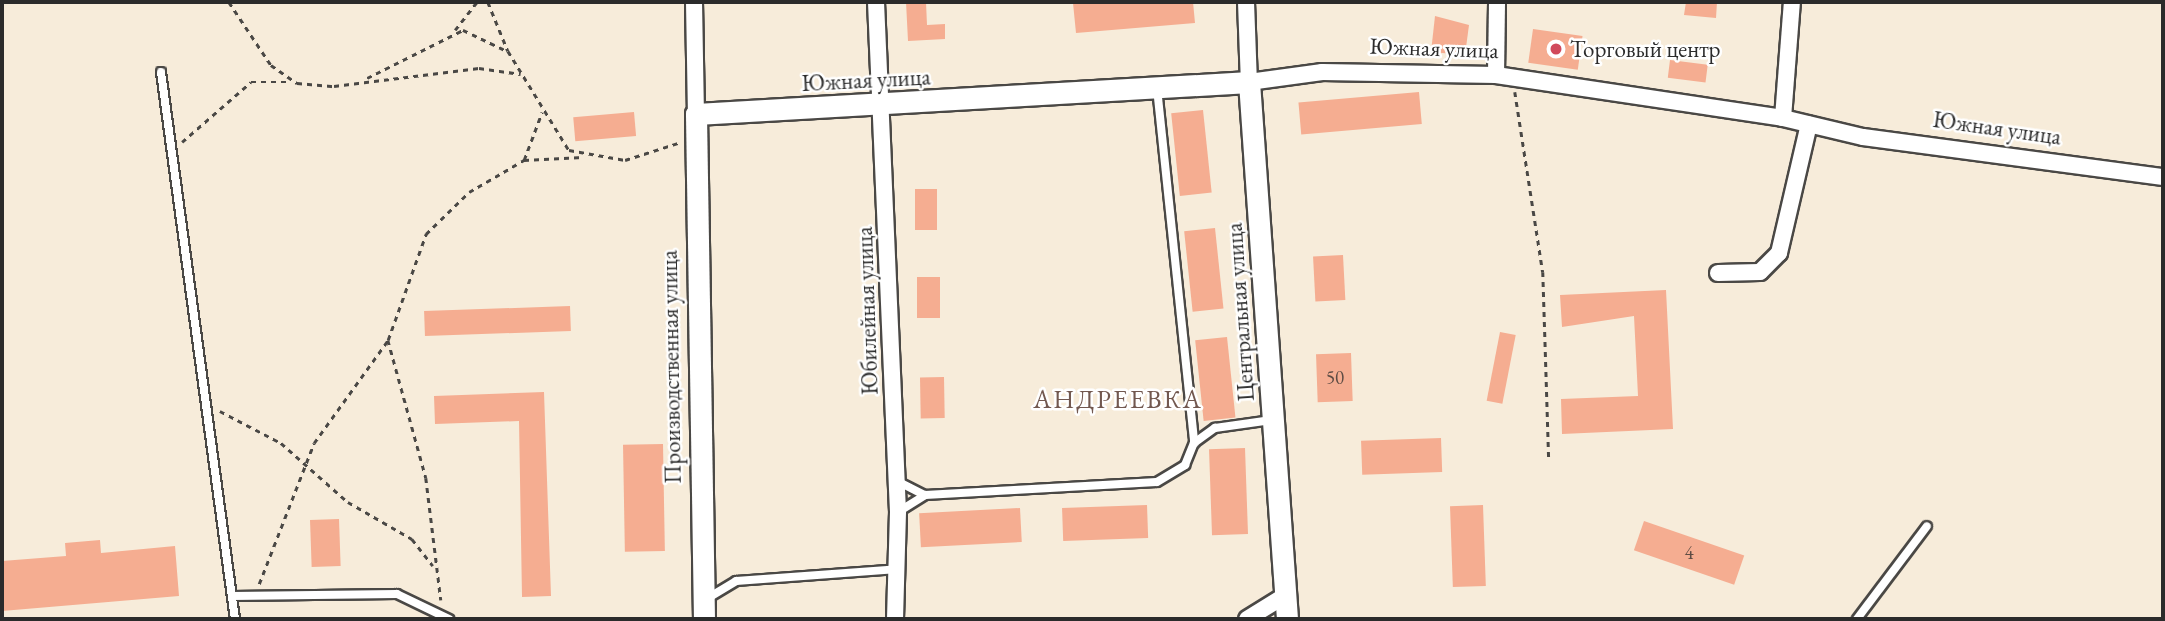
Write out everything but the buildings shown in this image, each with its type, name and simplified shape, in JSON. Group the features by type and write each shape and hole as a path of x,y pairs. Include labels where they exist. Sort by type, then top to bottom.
{"street":[{"path":"694,2 696,114"},
{"name":"Юбилейная улица","path":"876,2 898,512 895,619"},
{"name":"Центральная улица","path":"1246,2 1249,82 1287,619"},
{"path":"1497,2 1504,76"},
{"path":"1783,118 1792,2"},
{"name":"Южная улица","path":"696,114 881,106 1249,82 1322,72 1504,76 2163,177"},
{"name":"Производственная улица","path":"696,114 703,611"},
{"path":"1718,273 1759,272 1779,253 1809,124"},
{"path":"1247,619 1286,595"}],"lane":[{"path":"161,72 208,400 235,619"},
{"path":"898,512 925,495 1157,482 1185,465 1194,443 1157,88"},
{"path":"1194,443 1215,428 1274,420"},
{"path":"897,481 925,495"},
{"path":"1857,619 1927,526"},
{"path":"703,611 736,581 898,569"},
{"path":"232,596 397,594 449,619"}],"path":[{"path":"229,2 271,65 297,83"},
{"path":"364,80 452,33 477,2"},
{"path":"488,2 508,51 556,137 583,157"},
{"path":"452,33 479,33 508,51"},
{"path":"170,145 188,141 251,82 364,80 479,68 522,74"},
{"path":"1504,76 1543,272 1549,461"},
{"path":"524,160 541,130 542,111"},
{"path":"256,594 320,430 388,340 426,234 470,192 524,160 583,157 625,160 696,136"},
{"path":"388,340 426,478 434,569 445,610"},
{"path":"208,400 307,466 348,502 412,539 434,569"}],"place":[{"name":"Торговый центр","path":"1556,49"}],"district":[{"name":"АНДРЕЕВКА","path":"1118,400"}]}
